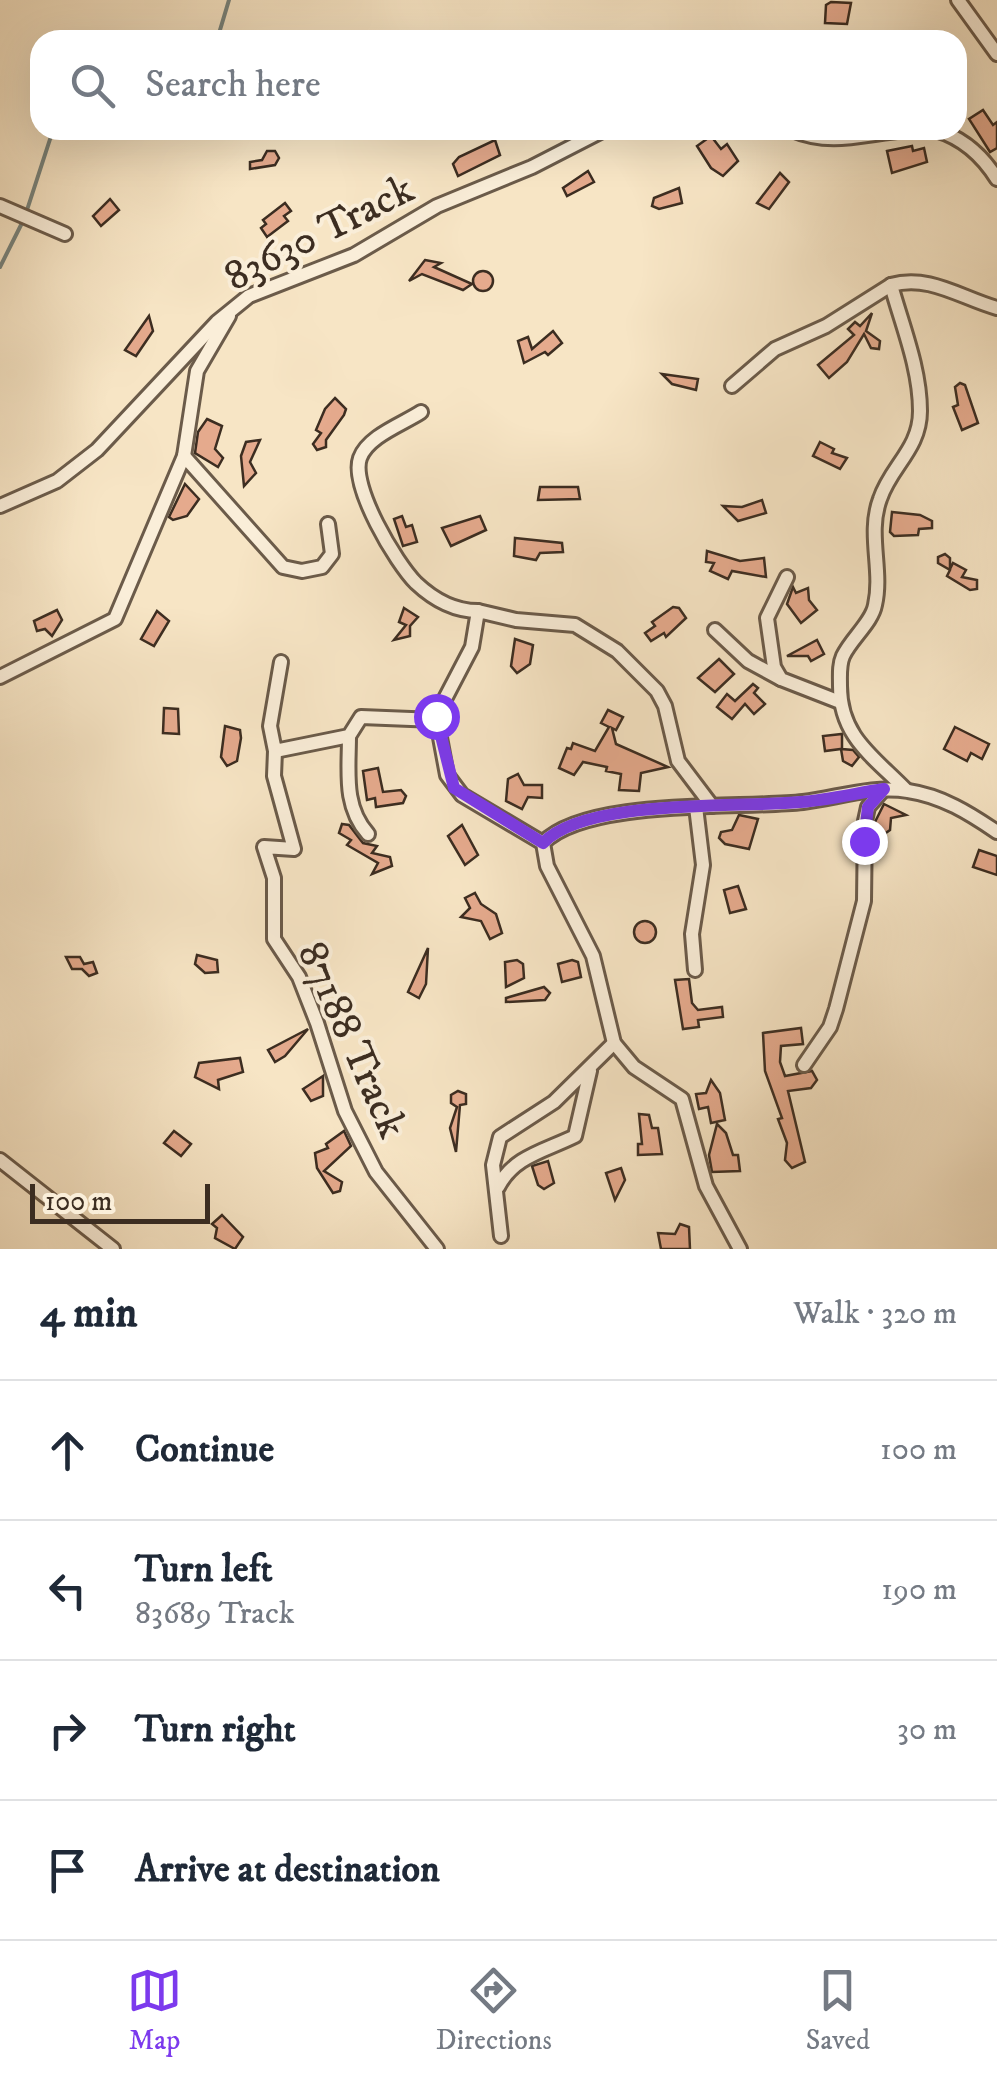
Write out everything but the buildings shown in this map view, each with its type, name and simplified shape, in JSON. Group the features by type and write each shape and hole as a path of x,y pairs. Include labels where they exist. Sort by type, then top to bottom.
{"street":[{"path":"958,0 997,54"},
{"name":"83630 Track","path":"0,506 56,481 96,450 235,306 354,255 437,206 532,167 585,140"},
{"path":"961,140 975,150 997,179"},
{"path":"0,206 64,234"},
{"path":"732,386 775,350 906,280 936,284 997,308"},
{"path":"891,285 914,365 919,421 910,453 888,480 879,501 874,525 875,608 840,662 840,702 842,716 869,758 906,790"},
{"path":"0,677 115,619 184,456 194,380 235,306"},
{"path":"421,412 370,444 359,460 358,476 372,514 413,579 447,606 516,620 574,625 617,651 666,706 678,761 712,806"},
{"path":"184,456 283,566 302,570 322,567 332,554 328,524"},
{"path":"781,679 766,627 770,604 787,577"},
{"path":"478,611 472,646 436,720 454,788 543,843 547,866 593,956 614,1043 634,1067 674,1090 682,1099 706,1186 740,1249"},
{"path":"715,630 748,661 781,679 840,702"},
{"path":"281,662 270,726 275,751 350,736"},
{"path":"368,834 356,820 351,802 350,736 361,717 436,720"},
{"name":"87188 Track","path":"275,751 274,776 294,849 264,847 275,890 274,940 298,978 326,1044 345,1111 376,1172 437,1249"},
{"path":"543,843 561,831 614,815 800,802 884,789 906,790 962,808 997,832"},
{"path":"804,1066 830,1027 836,1009 864,901 864,822 875,796 884,789"},
{"path":"695,970 692,934 703,865 696,807"},
{"path":"501,1236 493,1165 500,1138 554,1102 614,1043"},
{"path":"498,1188 507,1170 520,1160 575,1136 590,1070"},
{"path":"0,1160 113,1249"}],"waterway":[{"path":"220,30 229,0"},
{"path":"27,210 50,140"},
{"path":"0,267 22,223"}],"route":[{"path":"436,716 445,745 447,775 454,788 543,843 573,826 614,815 800,802 884,789 868,807 864,841"}]}
